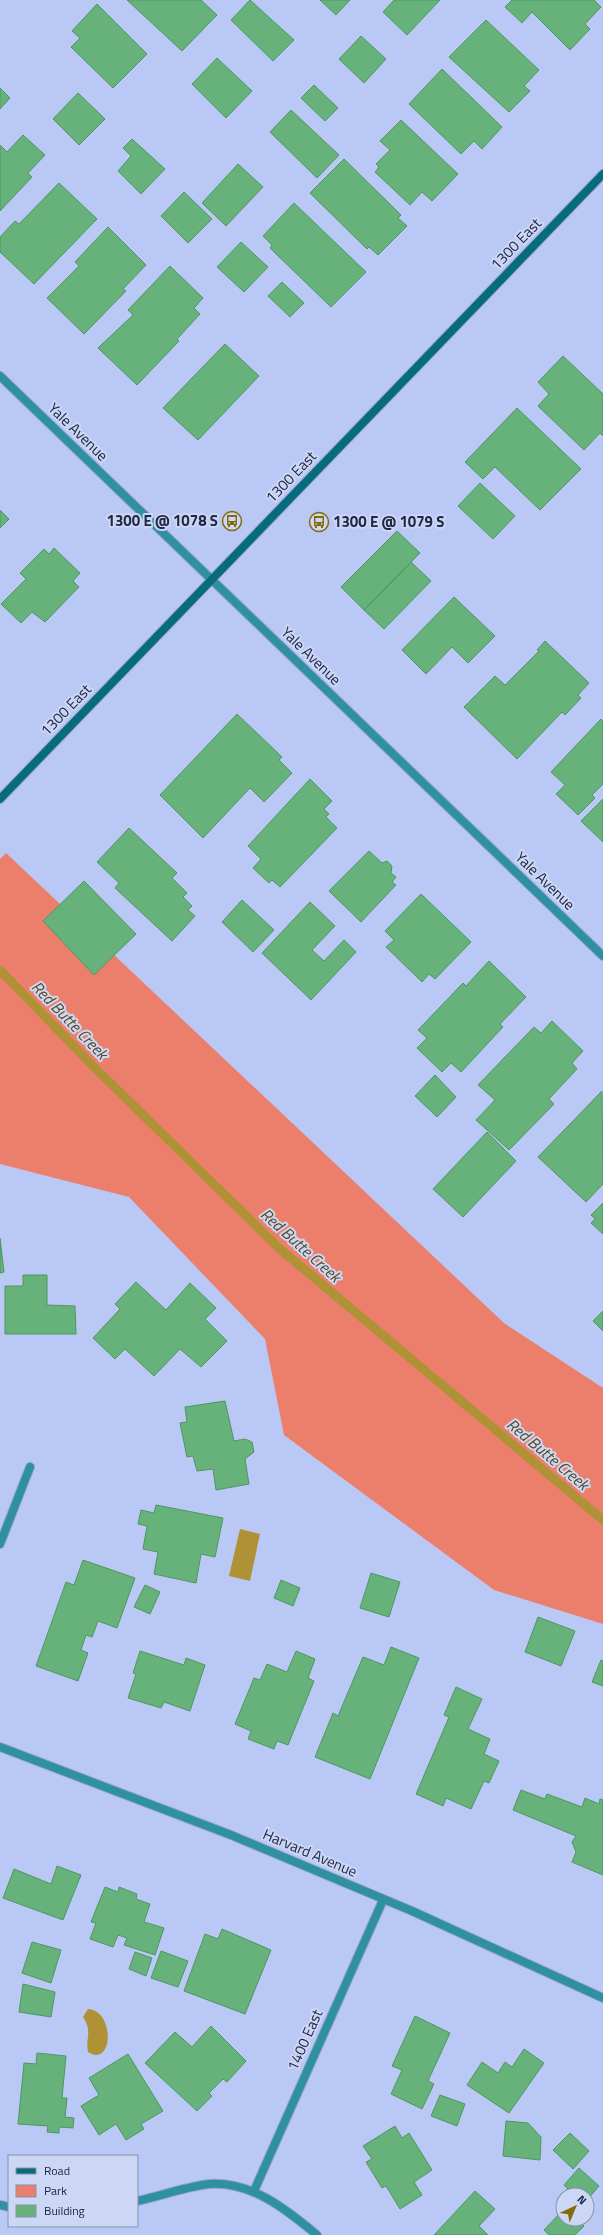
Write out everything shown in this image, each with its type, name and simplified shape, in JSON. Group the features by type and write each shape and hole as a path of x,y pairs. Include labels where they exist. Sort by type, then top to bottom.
{"main road":[{"name":"1300 East","path":"0,799 603,174"}],"street":[{"name":"Yale Avenue","path":"0,376 603,956"},
{"path":"0,1544 30,1467"},
{"name":"Harvard Avenue","path":"0,1747 231,1835 383,1900 603,1998"},
{"name":"1400 East","path":"254,2191 383,1900"},
{"path":"138,2201 209,2184 232,2185 254,2191 299,2220 317,2235"}],"green space":[{"path":"6,853 504,1323 603,1388 603,1624 494,1590 284,1435 265,1339 129,1197 0,1164 0,859"}],"shaded area":[{"path":"240,1529 260,1534 250,1581 229,1576"},
{"path":"88,2009 96,2011 102,2016 108,2032 106,2047 97,2055 88,2052 87,2047 88,2027 83,2017"}],"building":[{"path":"127,0 201,0 217,15 182,51"},
{"path":"250,0 294,40 273,61 231,20"},
{"path":"320,0 350,0 336,15"},
{"path":"394,0 440,0 407,35 383,12"},
{"path":"512,0 594,0 601,7 585,24 590,29 570,50 532,12 522,23 505,7"},
{"path":"97,4 147,54 113,88 71,47 80,38 72,31"},
{"path":"486,20 539,70 524,86 530,91 509,112 449,57"},
{"path":"361,36 386,59 364,83 339,59"},
{"path":"217,58 252,91 226,118 192,84"},
{"path":"442,69 502,127 482,149 474,141 461,154 409,104"},
{"path":"314,85 338,108 325,121 301,98"},
{"path":"0,88 10,98 0,109"},
{"path":"78,93 105,119 79,145 53,119"},
{"path":"291,110 339,155 317,178 270,132"},
{"path":"401,120 458,174 432,201 422,192 410,205 375,172 379,167 376,164 390,150 380,141"},
{"path":"23,135 45,155 28,173 32,177 0,211 0,145 7,152"},
{"path":"132,139 165,169 141,194 118,171 131,156 123,148"},
{"path":"344,159 401,215 398,218 407,226 378,255 369,247 367,249 310,193"},
{"path":"238,164 263,187 226,226 202,203"},
{"path":"59,183 97,219 34,284 0,252 0,237 15,221 19,224"},
{"path":"184,192 212,219 188,243 161,216"},
{"path":"294,203 366,272 331,307 270,248 272,245 263,236"},
{"path":"108,227 146,265 123,289 126,291 84,334 47,298 79,266 75,262"},
{"path":"241,242 268,267 244,292 217,267"},
{"path":"170,266 203,298 194,308 200,314 177,339 179,341 137,385 98,348 133,315 128,310"},
{"path":"282,282 304,303 290,317 268,296"},
{"path":"225,344 259,376 198,440 163,408"},
{"path":"563,356 603,394 603,436 600,433 584,450 538,406 549,394 538,382"},
{"path":"517,408 581,469 540,510 495,467 483,479 465,462"},
{"path":"480,483 515,516 493,539 458,506"},
{"path":"0,510 9,519 0,528"},
{"path":"397,531 420,553 364,610 341,587"},
{"path":"54,548 80,573 73,581 79,587 45,622 32,612 21,623 1,604 26,579 20,573 44,549 49,554"},
{"path":"411,562 431,581 384,629 364,610"},
{"path":"454,597 495,636 468,663 452,647 426,674 402,650"},
{"path":"545,641 589,683 578,695 581,698 565,715 562,712 517,759 464,707 495,676 505,685 539,651 537,650"},
{"path":"237,714 282,757 279,760 292,773 264,802 250,788 203,838 160,795"},
{"path":"601,719 603,722 603,784 592,795 595,798 578,815 556,794 565,785 551,772"},
{"path":"310,779 332,801 324,809 329,814 326,817 337,828 280,887 272,880 269,883 253,868 261,859 248,846"},
{"path":"603,799 603,842 581,821"},
{"path":"129,828 177,873 172,878 187,893 183,897 192,906 188,910 195,916 172,941 115,888 119,883 97,862"},
{"path":"369,851 382,863 387,861 392,866 391,873 396,877 392,882 396,885 361,922 329,891"},
{"path":"84,881 136,934 94,975 43,921"},
{"path":"421,894 471,942 435,979 429,974 422,982 386,947 394,940 385,931"},
{"path":"242,900 274,930 253,952 222,922"},
{"path":"310,902 335,926 312,950 324,961 344,940 356,952 311,1000 262,953"},
{"path":"489,961 526,997 500,1024 503,1027 461,1072 451,1063 442,1072 417,1048 427,1038 418,1030 463,983 466,986"},
{"path":"552,1021 583,1051 572,1063 577,1069 549,1099 554,1104 509,1150 476,1120 495,1100 478,1085 534,1027 541,1033"},
{"path":"435,1075 456,1097 437,1117 415,1096"},
{"path":"602,1091 603,1184 586,1202 538,1157"},
{"path":"487,1132 516,1161 463,1217 433,1189"},
{"path":"603,1203 603,1234 591,1223 595,1219 591,1215"},
{"path":"0,1238 4,1272 0,1273"},
{"path":"23,1275 47,1275 47,1305 75,1306 76,1334 5,1334 5,1286 23,1286"},
{"path":"136,1282 166,1310 190,1283 216,1308 205,1319 227,1341 201,1367 180,1349 154,1376 125,1349 115,1359 93,1338 120,1309 115,1304"},
{"path":"603,1311 603,1331 593,1321"},
{"path":"225,1401 234,1441 245,1439 252,1442 254,1452 245,1459 249,1484 216,1490 213,1469 197,1471 193,1456 187,1457 180,1423 187,1422 185,1407"},
{"path":"156,1505 223,1518 215,1557 201,1554 196,1583 154,1574 158,1552 143,1549 147,1526 138,1524 141,1510 154,1513"},
{"path":"83,1560 135,1578 117,1628 98,1621 92,1637 86,1635 81,1650 88,1653 78,1681 36,1666 66,1582 74,1585"},
{"path":"371,1573 400,1582 389,1617 360,1608"},
{"path":"281,1580 300,1588 293,1606 274,1598"},
{"path":"145,1585 160,1592 150,1614 134,1607"},
{"path":"538,1617 575,1631 561,1666 525,1652"},
{"path":"391,1647 419,1658 370,1779 315,1757 333,1713 338,1716 363,1657 384,1665"},
{"path":"140,1651 184,1665 186,1658 205,1665 190,1711 164,1702 161,1708 128,1698 136,1674 133,1673"},
{"path":"296,1651 315,1659 308,1678 314,1681 288,1745 277,1741 274,1749 248,1739 251,1731 235,1724 254,1678 260,1680 267,1664 287,1672"},
{"path":"601,1660 603,1661 603,1686 592,1682"},
{"path":"456,1687 482,1699 468,1729 490,1739 484,1754 499,1761 489,1783 484,1781 471,1809 446,1798 443,1806 416,1794 449,1717 444,1715"},
{"path":"521,1790 545,1799 547,1794 582,1807 585,1798 599,1804 600,1799 603,1800 603,1875 572,1862 576,1852 572,1842 576,1836 513,1810"},
{"path":"57,1866 81,1875 63,1920 3,1898 14,1869 51,1884"},
{"path":"105,1887 118,1892 119,1887 137,1894 136,1899 150,1904 144,1922 164,1928 155,1955 124,1945 127,1938 118,1935 113,1947 90,1939 96,1923 91,1922"},
{"path":"222,1929 271,1950 245,2014 184,1991 205,1934 218,1939"},
{"path":"32,1942 61,1950 51,1983 22,1973"},
{"path":"161,1951 188,1961 178,1987 151,1978"},
{"path":"135,1952 152,1958 146,1976 129,1969"},
{"path":"23,1984 55,1992 51,2017 19,2012"},
{"path":"415,2016 450,2033 428,2081 434,2084 422,2109 391,2094 402,2070 392,2066"},
{"path":"211,2026 246,2061 227,2082 223,2079 209,2093 212,2096 197,2111 145,2063 175,2032 192,2047"},
{"path":"524,2049 544,2063 509,2113 467,2085 482,2062 498,2073 505,2062 512,2067"},
{"path":"37,2053 66,2056 62,2098 67,2098 65,2117 74,2118 73,2128 59,2127 59,2133 47,2132 48,2126 18,2124 24,2063 36,2064"},
{"path":"128,2054 163,2111 141,2124 144,2129 126,2140 116,2124 99,2135 81,2106 99,2095 89,2078"},
{"path":"440,2095 465,2104 457,2126 431,2116"},
{"path":"506,2121 528,2123 541,2137 540,2160 503,2156"},
{"path":"395,2126 402,2138 409,2133 432,2170 414,2182 422,2195 400,2209 386,2186 382,2188 366,2162 372,2159 363,2146"},
{"path":"570,2133 589,2151 573,2169 553,2150"},
{"path":"579,2168 599,2186 595,2191 595,2187 566,2187 564,2185"},
{"path":"475,2191 495,2209 479,2226 488,2235 434,2235"},
{"path":"555,2218 555,2227 583,2227 575,2235 549,2235 544,2230"}],"waterway":[{"name":"Red Butte Creek","path":"0,970 93,1066 280,1249 603,1520"}],"place":[{"name":"1300 E @ 1078 S","path":"232,521"},
{"name":"1300 E @ 1079 S","path":"319,522"}]}
